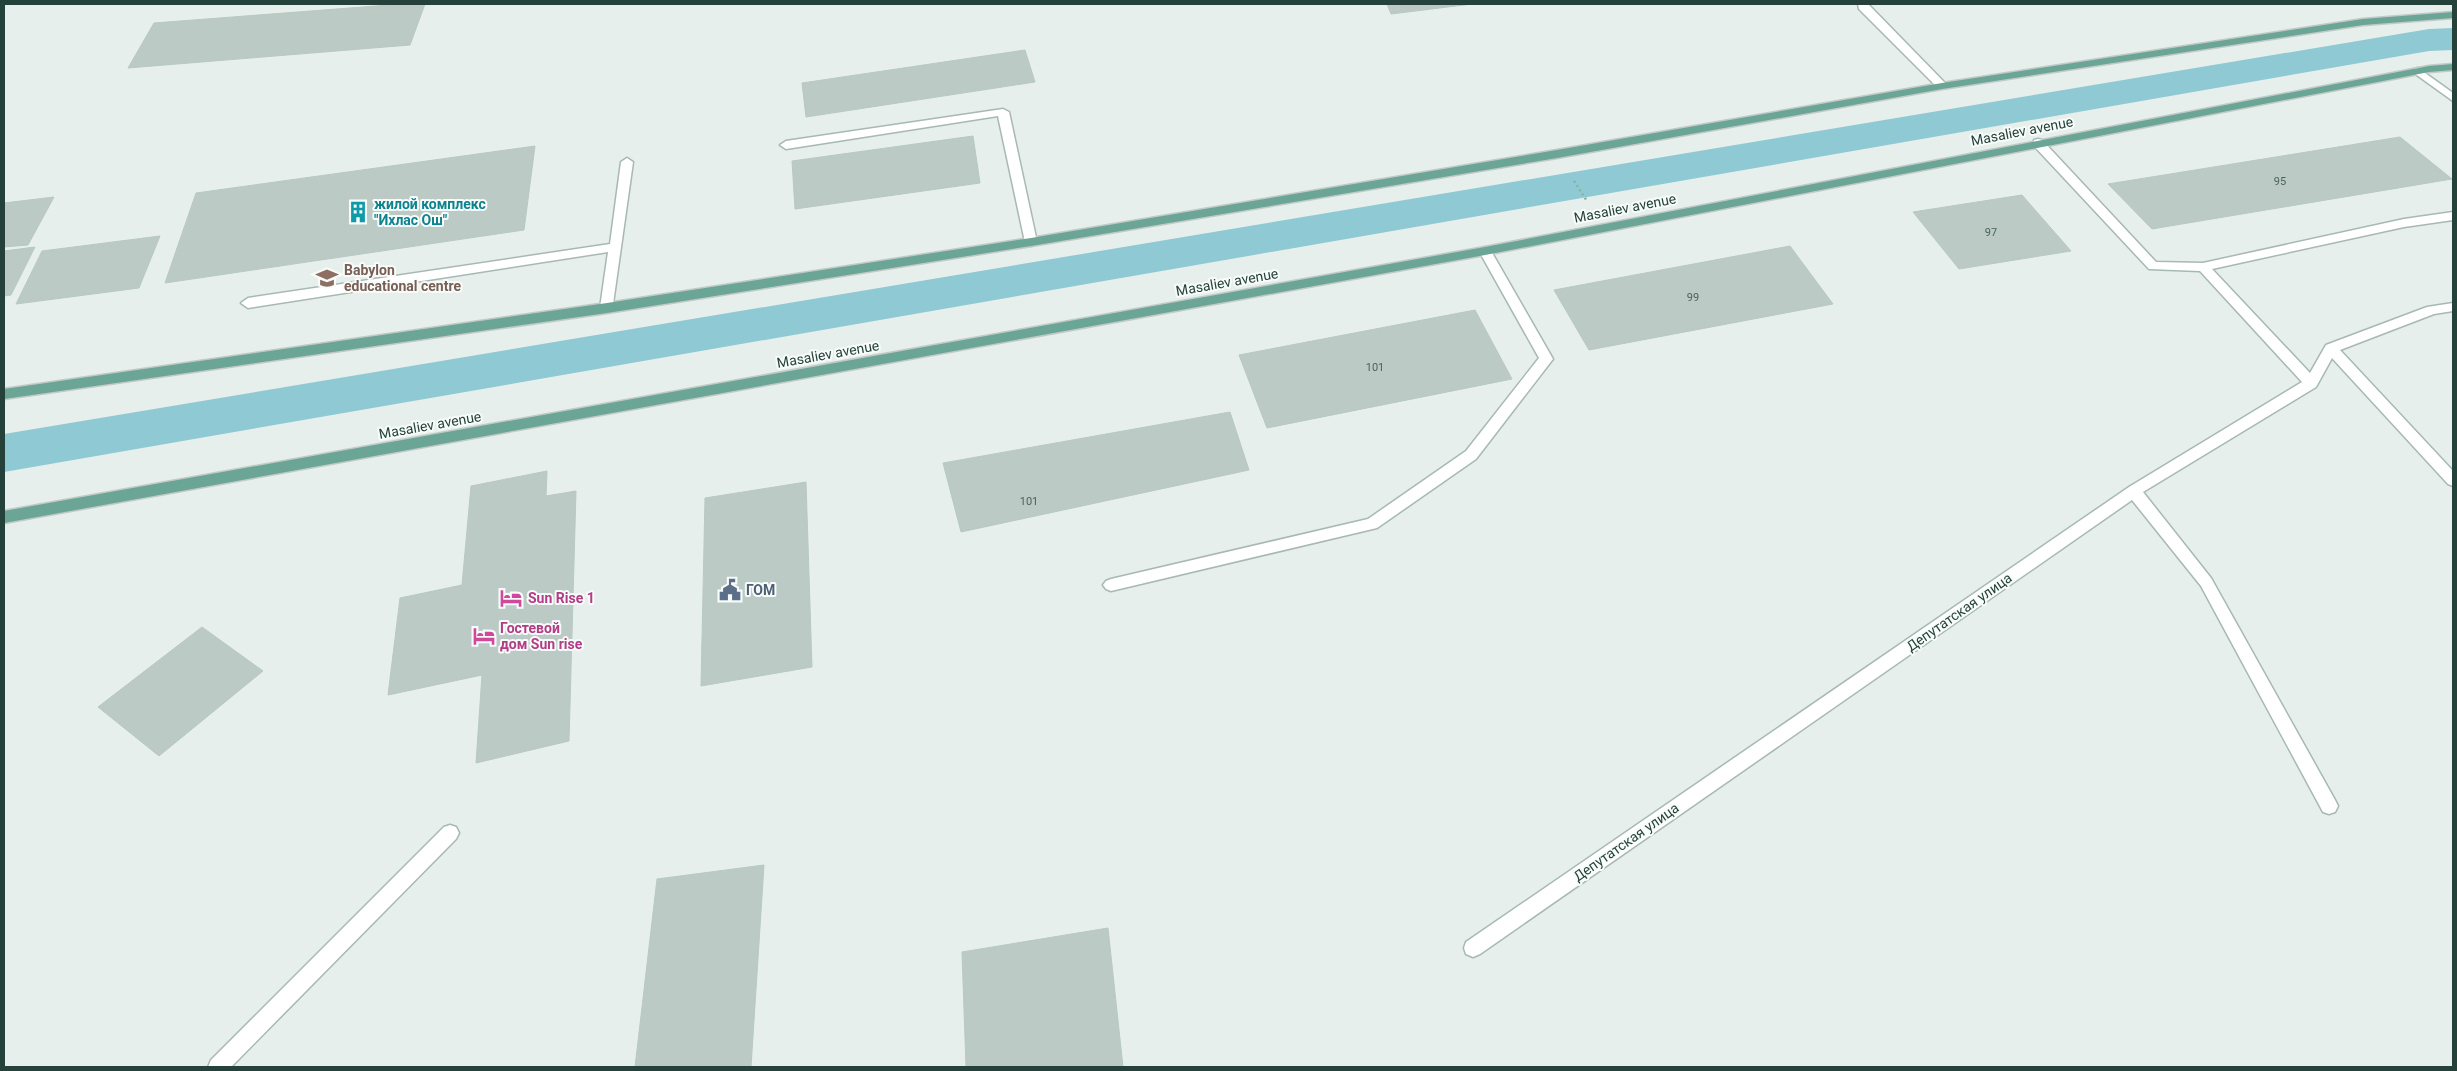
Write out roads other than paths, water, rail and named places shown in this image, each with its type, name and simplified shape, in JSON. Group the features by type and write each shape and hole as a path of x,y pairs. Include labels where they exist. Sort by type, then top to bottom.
{"main road":[{"path":"4,394 607,308 1031,242 1557,154 1942,86 2363,22 2453,16"},
{"name":"Masaliev avenue","path":"4,517 1485,251 2038,143 2418,71 2453,67"}],"street":[{"path":"1863,4 1863,7 1942,86"},
{"path":"2418,71 2453,98"},
{"path":"786,145 1003,112 1031,242"},
{"path":"2038,143 2153,266 2203,267 2404,223 2453,216"},
{"path":"607,308 627,162"},
{"path":"248,303 615,247"},
{"path":"1111,585 1372,524 1470,455 1546,359 1485,251"},
{"path":"2203,267 2311,383"},
{"path":"2453,307 2432,310 2331,348 2453,480"},
{"name":"Депутатская улица","path":"1473,948 2134,491 2311,383 2331,348"},
{"path":"2134,491 2206,582 2329,806"},
{"path":"218,1067 450,833"}],"waterway":[{"path":"4,453 2429,40 2453,39"}],"place":[{"name":"жилой комплекс \"Ихлас Ош\"","path":"358,212"},
{"name":"Babylon educational centre","path":"327,278"},
{"name":"ГОМ","path":"730,590"},
{"name":"Sun Rise 1","path":"511,598"},
{"name":"Гостевой дом Sun rise","path":"484,636"}]}
